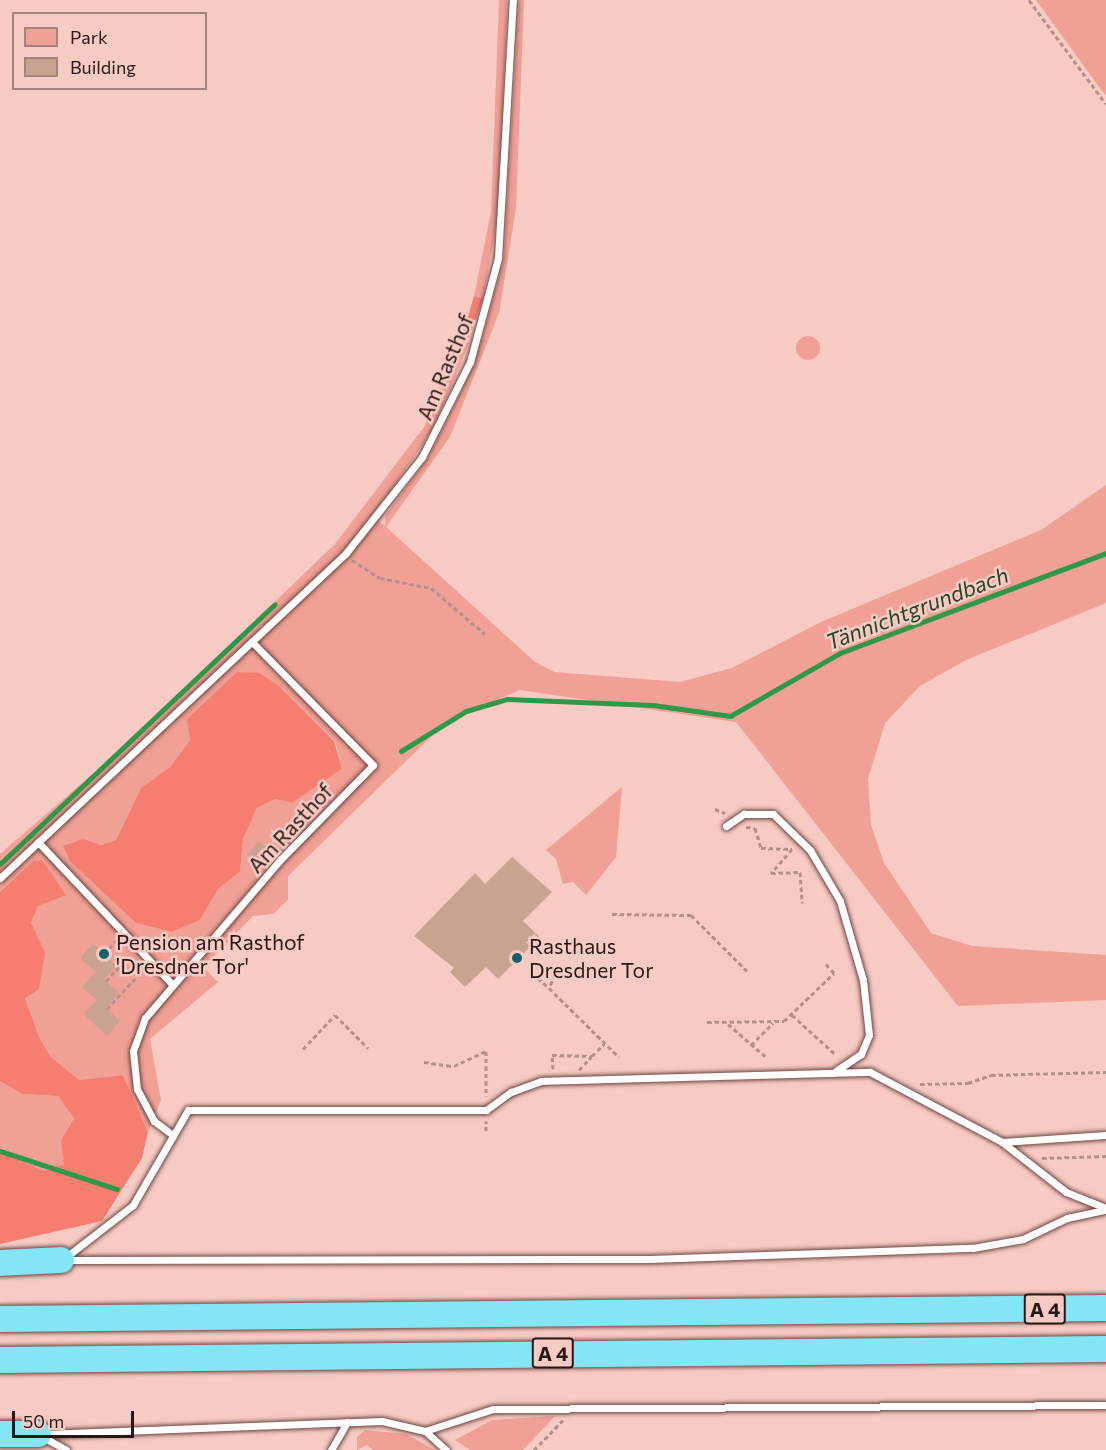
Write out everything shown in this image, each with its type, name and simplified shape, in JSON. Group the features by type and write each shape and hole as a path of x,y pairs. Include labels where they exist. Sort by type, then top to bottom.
{"highway":[{"path":"0,1263 61,1260"},
{"name":"A 4","path":"0,1319 1106,1308"},
{"name":"A 4","path":"0,1360 1106,1349"},
{"path":"0,1434 38,1434"}],"lane":[{"name":"Am Rasthof","path":"0,878 346,553 422,457 481,333 505,209 513,0"},
{"name":"Am Rasthof","path":"172,984 374,765 252,642"},
{"path":"726,826 744,814 773,814 810,850 840,901 863,980 869,1035 861,1054 834,1072"},
{"path":"39,842 172,984 138,1032 133,1070 143,1104 170,1133"},
{"path":"61,1260 103,1233 133,1204 170,1133 188,1110 486,1110 535,1082 834,1072 874,1073 1028,1158 1066,1192 1106,1209"},
{"path":"1002,1142 1106,1135"},
{"path":"61,1260 638,1259 973,1248 1023,1239 1067,1218 1106,1209"},
{"path":"425,1431 493,1409 1106,1405"},
{"path":"38,1434 382,1421 425,1431 446,1450"},
{"path":"331,1450 347,1422"},
{"path":"38,1434 66,1450"}],"path":[{"path":"1029,0 1106,104"},
{"path":"346,553 362,571 380,578 431,588 486,634"},
{"path":"715,809 725,810 726,826 755,828 761,849 792,849 771,873 800,872 802,903"},
{"path":"612,914 691,915 749,972"},
{"path":"104,954 116,941"},
{"path":"106,981 129,956"},
{"path":"751,1045 773,1023 792,1015 834,973 826,964"},
{"path":"549,988 558,967"},
{"path":"107,1009 142,971"},
{"path":"532,973 619,1057"},
{"path":"303,1049 335,1015 368,1048"},
{"path":"792,1015 835,1054"},
{"path":"707,1022 773,1023"},
{"path":"727,1023 765,1056"},
{"path":"578,1071 604,1044"},
{"path":"424,1062 454,1066 486,1051 486,1131"},
{"path":"553,1071 552,1055 592,1056"},
{"path":"912,1080 968,1083 991,1075 1106,1072"},
{"path":"1028,1158 1106,1156"},
{"path":"534,1450 576,1408"}],"green space":[{"path":"499,0 507,0 499,210 483,299 474,296 491,212"},
{"path":"519,0 524,0 516,209 499,313 450,437 386,527 535,662 554,672 680,682 732,668 821,622 1041,530 1106,485 1106,603 966,660 920,686 885,723 868,779 871,825 884,863 931,933 972,946 1106,955 1106,1000 958,1006 736,722 520,690 446,722 288,876 288,900 273,914 253,916 203,967 218,982 150,1039 161,1100 148,1132 123,1075 79,1080 51,1057 40,1039 25,997 39,988 31,923 38,906 66,894 33,861 0,892 0,854 110,759 335,544 424,427 461,341 469,343 433,429 372,518 386,526 385,516 428,458 475,363 504,259","holes":["278,685 335,741 342,769 292,803 275,799 257,808 243,839 240,872 218,889 200,920 172,932 136,923 101,845 116,840 141,788 170,767 190,740"]},
{"path":"1036,0 1106,0 1106,95 1102,91"},
{"path":"808,336 817,339 820,348 817,357 808,360 799,357 796,348 799,339"},
{"path":"622,787 616,857 586,895 573,882 563,884 556,859 546,850"},
{"path":"0,1081 22,1094 58,1096 74,1117 61,1140 65,1164 45,1171 0,1152"},
{"path":"555,1416 523,1450 470,1450 455,1440 492,1420"},
{"path":"365,1430 406,1434 435,1450 373,1450 367,1445 357,1450 357,1437"}],"shaded area":[{"path":"474,296 483,299 466,344 461,341"},
{"path":"237,672 259,673 278,685 334,741 342,769 292,803 275,799 257,808 243,839 240,872 218,889 200,920 172,932 136,923 70,861 63,846 83,839 101,845 116,840 141,788 170,767 190,740 187,719"},
{"path":"42,860 66,895 38,906 31,923 45,952 39,989 25,998 40,1039 51,1057 79,1080 123,1075 148,1132 142,1158 102,1221 0,1244 0,1152 45,1171 64,1164 61,1140 74,1118 58,1096 22,1094 0,1081 0,892 33,861"}],"building":[{"path":"259,841 270,851 259,864 247,855"},
{"path":"512,857 552,892 523,921 540,937 498,979 486,967 465,987 450,972 454,968 414,936 475,873 485,884"},
{"path":"93,944 117,966 104,979 119,993 106,1008 120,1021 107,1036 83,1014 97,1000 82,987 96,972 80,958"}],"waterway":[{"name":"Tännichtgrundbach","path":"401,751 466,711 507,699 653,705 730,716 840,653 1106,553"},
{"path":"0,864 275,604"},
{"path":"0,1151 117,1189"}],"place":[{"name":"Pension am Rasthof 'Dresdner Tor'","path":"104,954"},
{"name":"Rasthaus Dresdner Tor","path":"517,958"}]}
